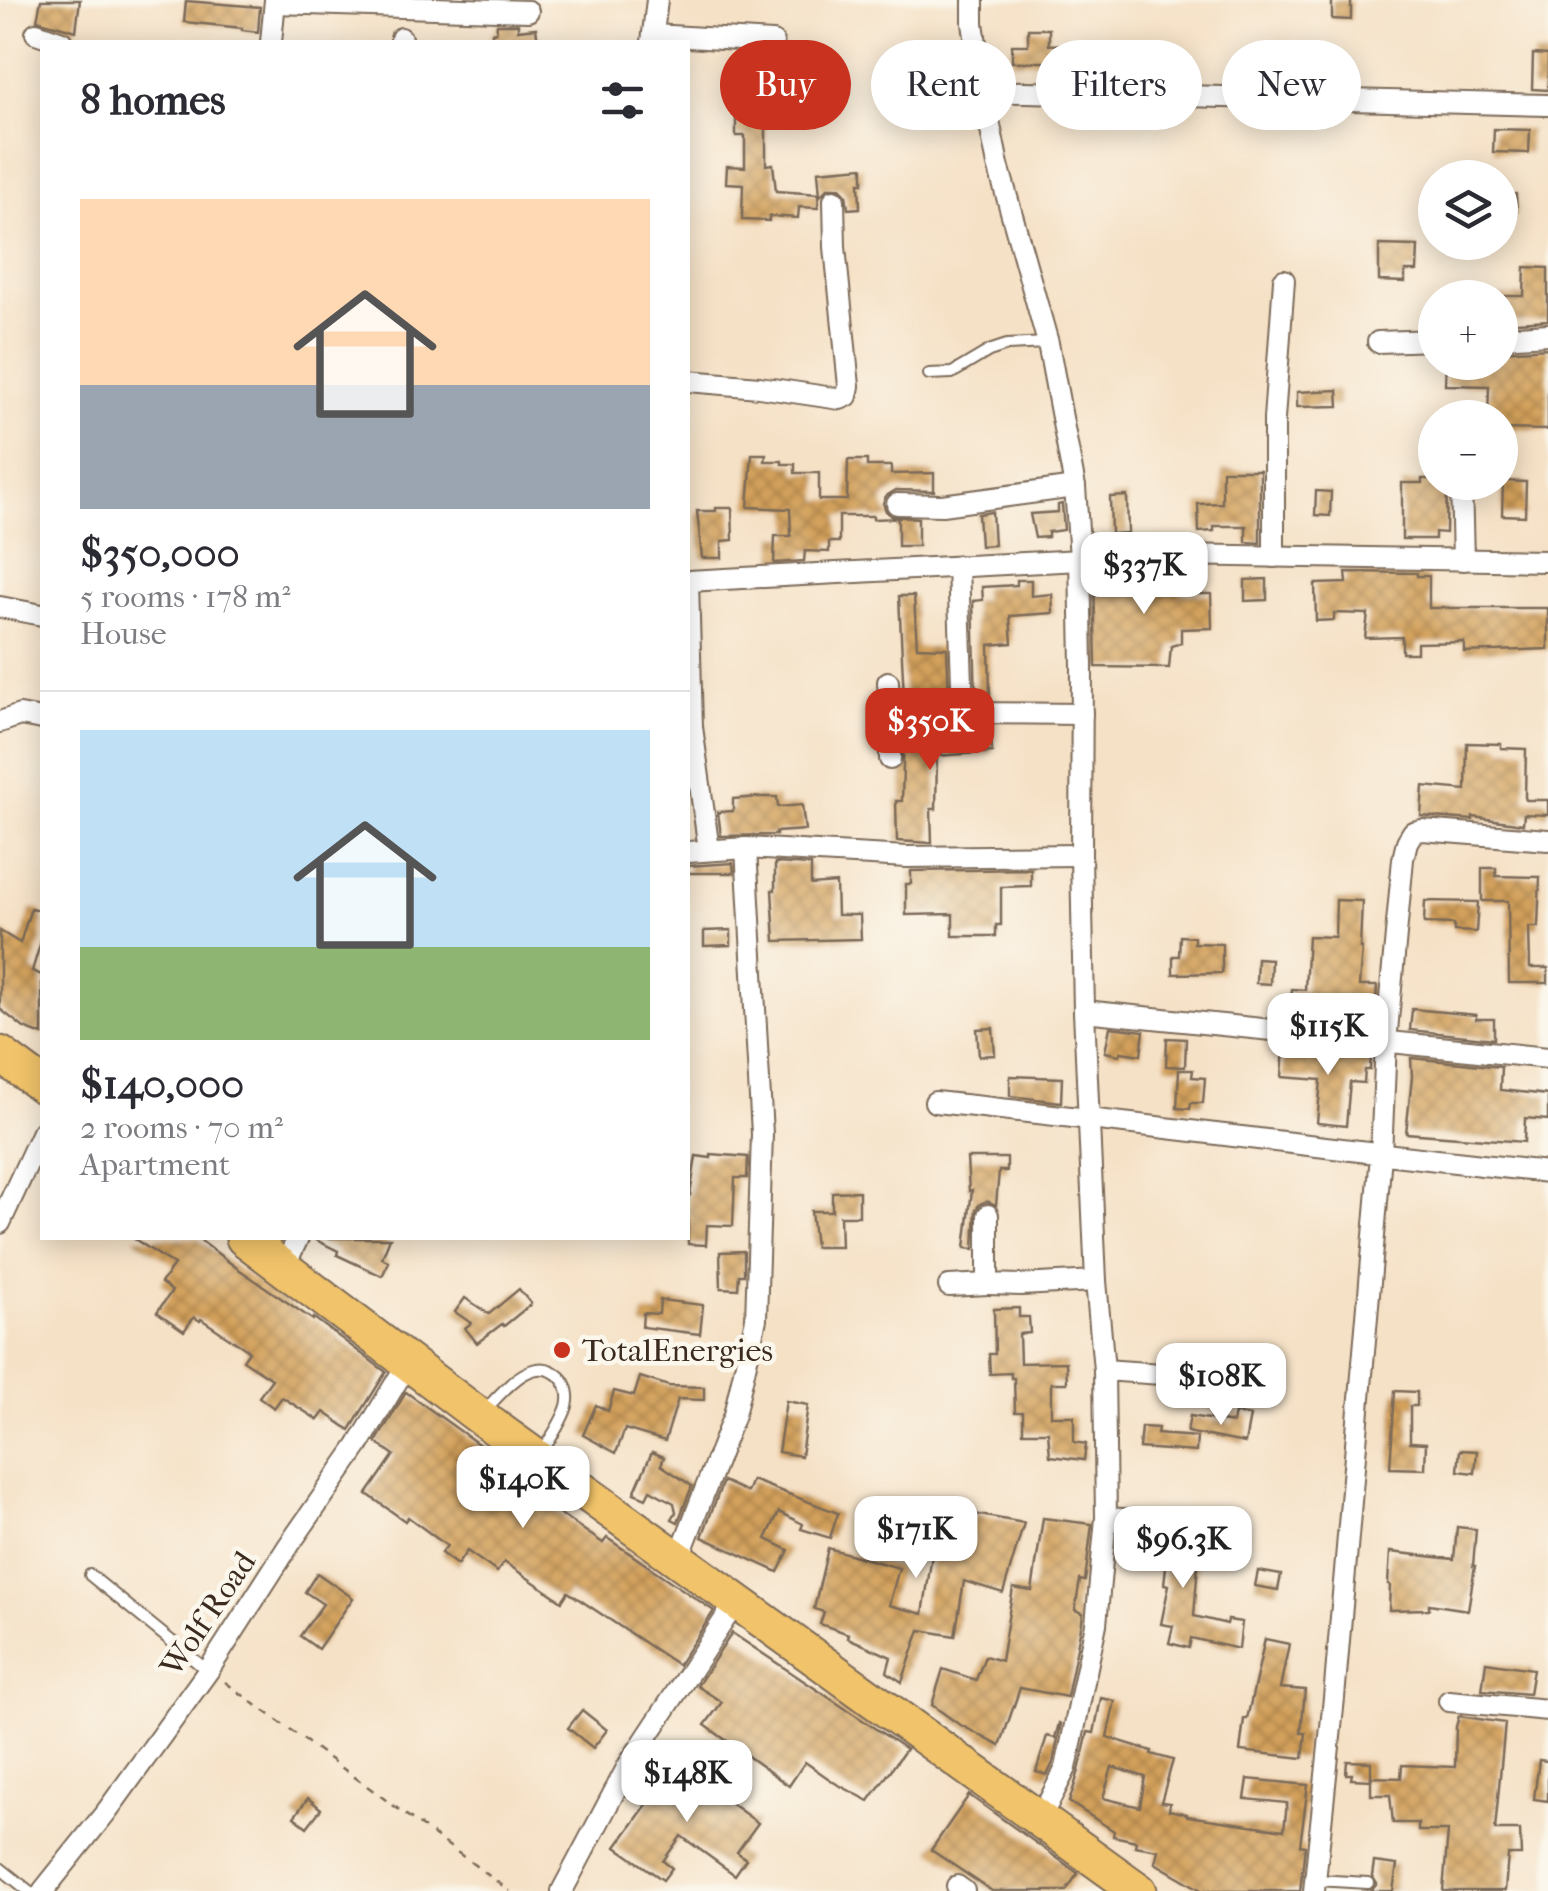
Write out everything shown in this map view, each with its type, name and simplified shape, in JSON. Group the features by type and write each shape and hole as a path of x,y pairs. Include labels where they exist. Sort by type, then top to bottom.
{"highway":[{"path":"0,1054 40,1084"},
{"path":"251,1240 291,1252 409,1362 478,1416 1138,1891"}],"street":[{"path":"656,0 652,39 720,41"},
{"path":"974,0 975,40"},
{"path":"272,40 275,2 528,11"},
{"path":"36,33 56,40"},
{"path":"1016,92 1548,104"},
{"path":"990,130 1048,343 1075,487 1080,558 1084,1011 1096,1281 1104,1370 1106,1518 1096,1624 1066,1768 1039,1821"},
{"path":"690,381 840,400 848,396 834,200"},
{"path":"1274,556 1274,419 1284,280"},
{"path":"1518,336 1548,334"},
{"path":"1378,342 1418,341"},
{"path":"898,504 942,506 1075,487"},
{"path":"1461,500 1463,560"},
{"path":"690,581 1174,555 1548,561"},
{"path":"958,566 962,713"},
{"path":"0,607 40,614"},
{"path":"690,654 698,851 746,848 907,857 1081,855"},
{"path":"888,682 890,759"},
{"path":"890,714 1082,714"},
{"path":"2,719 20,715 40,719"},
{"path":"1314,1886 1334,1698 1403,858 1413,832 1422,830 1548,840"},
{"path":"678,1560 734,1414 756,1319 762,1134 746,848"},
{"path":"1084,1011 1548,1058"},
{"path":"935,1102 1548,1172"},
{"path":"0,1223 40,1136"},
{"path":"988,1215 988,1284"},
{"path":"949,1286 1096,1281"},
{"name":"Wolf Road","path":"43,1891 107,1811 208,1671 358,1446 409,1362"},
{"path":"1104,1370 1204,1377"},
{"path":"1106,1518 1221,1525"},
{"path":"562,1891 629,1764 736,1602"},
{"path":"1449,1701 1548,1710"}],"lane":[{"path":"930,374 952,373 1007,345 1048,343"},
{"path":"478,1416 531,1370 544,1368 555,1373 568,1393 568,1404 538,1459"},
{"path":"90,1575 208,1671"},
{"path":"0,1868 29,1891"},
{"path":"1314,1886 1368,1883"}],"path":[{"path":"208,1671 510,1891"}],"building":[{"path":"41,0 80,0 76,31 37,20"},
{"path":"1332,0 1351,0 1351,20 1332,19"},
{"path":"186,1 260,7 258,32 184,22"},
{"path":"497,24 518,24 518,30 536,28 538,40 492,40 492,33 496,32"},
{"path":"1028,29 1049,29 1049,40 1036,40 1036,62 1016,62 1016,45 1028,45"},
{"path":"1533,54 1548,55 1548,90 1532,89"},
{"path":"1494,129 1530,130 1529,153 1493,152"},
{"path":"736,130 766,130 766,165 773,164 776,191 819,194 818,208 799,207 798,218 769,216 769,221 742,220 743,184 726,183 727,166 745,167 745,136 736,136"},
{"path":"863,167 860,208 848,209 846,194 840,188 828,188 820,196 818,171"},
{"path":"1379,245 1418,246 1417,271 1405,271 1405,282 1379,281"},
{"path":"1525,267 1548,268 1548,320 1518,322 1518,296 1524,296"},
{"path":"1548,348 1548,430 1518,429 1518,400 1489,400 1489,386 1445,385 1445,380 1518,380 1518,350"},
{"path":"1338,390 1339,406 1297,407 1297,392"},
{"path":"752,454 766,454 765,461 795,464 795,473 819,473 819,500 847,500 848,460 867,460 867,466 891,466 891,474 934,473 934,491 896,490 883,503 891,516 918,518 918,546 898,546 898,518 839,516 839,542 829,542 829,552 805,551 804,561 774,563 775,536 791,536 790,509 748,507"},
{"path":"1222,470 1260,470 1260,543 1246,542 1246,526 1214,526 1214,531 1199,532 1198,504 1222,503"},
{"path":"1518,482 1526,482 1525,516 1502,515 1502,500 1518,500"},
{"path":"1402,483 1418,483 1418,500 1447,500 1446,533 1435,532 1435,539 1402,539"},
{"path":"1316,491 1331,492 1330,516 1315,515"},
{"path":"1127,496 1128,533 1111,534 1110,497"},
{"path":"1062,504 1064,530 1035,538 1030,514 1058,512 1058,505"},
{"path":"732,508 733,540 722,541 722,558 702,558 697,511"},
{"path":"992,512 994,545 980,546 978,514"},
{"path":"1163,569 1167,573 1181,571 1181,594 1211,594 1212,628 1181,629 1181,643 1171,646 1169,668 1096,667 1094,573"},
{"path":"1346,572 1429,576 1429,608 1548,608 1548,649 1464,652 1464,642 1417,643 1417,653 1402,653 1402,637 1365,638 1368,614 1334,613 1334,620 1316,621 1315,584 1347,583"},
{"path":"1267,579 1267,600 1245,601 1245,580"},
{"path":"1017,580 1031,580 1031,596 1052,594 1053,613 1010,616 1012,643 989,645 990,699 976,699 973,601 983,600 982,587 1017,585"},
{"path":"899,596 914,596 917,647 947,648 949,699 904,698"},
{"path":"991,727 992,752 937,756 932,843 897,841 896,801 902,801 904,729"},
{"path":"1467,743 1526,749 1526,800 1548,800 1548,815 1524,814 1523,824 1473,817 1421,816 1423,786 1466,790"},
{"path":"777,797 778,807 802,805 805,830 721,836 718,812 733,811 733,799"},
{"path":"733,863 734,873 690,873 690,866"},
{"path":"775,863 811,865 811,885 836,883 837,915 860,915 861,939 775,941"},
{"path":"1482,868 1496,868 1496,876 1540,877 1538,927 1529,927 1530,968 1548,968 1548,983 1509,983 1508,901 1482,901"},
{"path":"1031,869 1031,886 1001,887 1001,925 996,925 996,936 953,936 953,914 906,915 906,884 911,884 911,871"},
{"path":"1336,900 1362,901 1359,986 1377,986 1374,1027 1310,1020 1310,1012 1290,1010 1292,989 1305,990 1308,936 1335,937"},
{"path":"1425,901 1478,902 1476,932 1454,931 1454,924 1424,923"},
{"path":"31,908 40,910 40,945 32,971 40,974 40,1034 24,1028 0,1009 0,931 20,943"},
{"path":"731,930 731,945 704,946 704,931"},
{"path":"1180,936 1194,937 1194,943 1222,944 1222,973 1173,974 1173,956 1179,956"},
{"path":"1257,958 1271,959 1270,984 1256,983"},
{"path":"1412,1009 1494,1019 1494,1039 1410,1030"},
{"path":"1110,1027 1144,1031 1141,1055 1105,1052"},
{"path":"993,1028 995,1055 979,1056 977,1029"},
{"path":"1167,1038 1186,1039 1185,1067 1166,1066"},
{"path":"1284,1047 1371,1054 1364,1083 1350,1082 1346,1126 1317,1123 1321,1080 1282,1077"},
{"path":"1411,1058 1501,1067 1500,1090 1548,1095 1548,1120 1525,1118 1524,1142 1406,1133"},
{"path":"1179,1070 1193,1070 1192,1077 1205,1078 1203,1103 1191,1103 1190,1109 1177,1108"},
{"path":"1010,1076 1062,1078 1061,1102 1010,1096"},
{"path":"711,1154 748,1157 747,1178 735,1178 733,1226 707,1225 706,1245 688,1244 696,1156 711,1158"},
{"path":"967,1158 1007,1158 1007,1171 999,1171 996,1205 987,1201 976,1209 974,1249 965,1248 972,1190 969,1191"},
{"path":"859,1191 859,1216 840,1216 841,1247 815,1247 811,1211 832,1211 832,1192"},
{"path":"136,1240 200,1240 386,1372 350,1430 324,1412 318,1420 282,1397 274,1408 259,1397 272,1379 243,1360 249,1351 201,1319 194,1317 184,1331 157,1312 172,1291 161,1283 174,1265"},
{"path":"316,1240 389,1240 382,1258 389,1262 382,1276 337,1255 338,1251"},
{"path":"744,1251 744,1275 739,1275 738,1289 721,1288 720,1252"},
{"path":"519,1289 531,1304 477,1343 465,1328 471,1323 455,1312 465,1298 489,1314"},
{"path":"660,1300 703,1305 700,1334 642,1327 643,1313 659,1314"},
{"path":"1019,1308 1019,1317 1029,1317 1030,1333 1019,1334 1020,1363 1066,1362 1067,1383 1051,1383 1051,1416 1074,1416 1074,1442 1086,1444 1084,1460 1050,1456 1048,1432 1023,1432 1023,1412 1015,1412 1014,1378 1011,1373 990,1374 989,1354 995,1354 994,1309"},
{"path":"640,1377 669,1386 704,1387 704,1400 678,1399 665,1441 625,1429 616,1453 583,1435 596,1405 608,1411 614,1391 634,1396"},
{"path":"1395,1391 1417,1392 1417,1406 1410,1406 1410,1442 1426,1443 1425,1469 1390,1468"},
{"path":"406,1392 506,1464 500,1473 603,1543 607,1538 714,1611 678,1665 568,1592 562,1601 504,1562 497,1572 467,1551 457,1565 441,1553 447,1546 408,1517 405,1521 367,1494 394,1455 376,1442"},
{"path":"786,1401 808,1405 801,1456 778,1452"},
{"path":"1235,1413 1250,1416 1245,1443 1187,1432 1190,1416 1233,1423"},
{"path":"1141,1427 1158,1428 1157,1434 1197,1437 1196,1452 1139,1448"},
{"path":"1460,1450 1477,1451 1475,1473 1458,1471"},
{"path":"652,1452 664,1457 661,1465 692,1486 678,1522 672,1519 676,1512 674,1503 650,1490 646,1498 634,1493"},
{"path":"752,1480 838,1513 830,1538 801,1529 803,1524 779,1512 766,1539 789,1550 778,1572 702,1537 723,1481 747,1492"},
{"path":"924,1505 1024,1523 1003,1593 964,1581 955,1636 920,1630 902,1682 887,1672 891,1657 848,1638 849,1634 820,1624 824,1612 814,1609 828,1548 899,1568 889,1605 923,1614 932,1555 916,1552 918,1542 885,1536 889,1515 921,1521"},
{"path":"1043,1518 1092,1524 1085,1581 1080,1580 1075,1610 1083,1613 1082,1622 1067,1697 1020,1688 1000,1746 932,1705 943,1669 976,1680 985,1656 1001,1661 1013,1588 1032,1591"},
{"path":"1457,1527 1476,1529 1468,1610 1429,1604 1429,1609 1389,1610 1390,1552 1454,1559"},
{"path":"1129,1533 1198,1537 1194,1616 1227,1624 1228,1620 1242,1622 1239,1649 1191,1638 1189,1648 1169,1643 1173,1626 1161,1624 1169,1585 1164,1584 1167,1558 1126,1553"},
{"path":"1258,1571 1281,1575 1278,1590 1255,1586"},
{"path":"317,1573 353,1598 318,1649 300,1636 323,1604 305,1592"},
{"path":"732,1633 906,1749 869,1801 805,1762 789,1786 705,1725 722,1702 697,1686"},
{"path":"1265,1639 1289,1644 1280,1688 1305,1690 1303,1758 1240,1751 1244,1719"},
{"path":"1486,1662 1533,1669 1529,1694 1482,1690"},
{"path":"1101,1698 1115,1701 1107,1737 1173,1760 1161,1802 1170,1803 1169,1810 1187,1816 1284,1830 1287,1803 1245,1799 1248,1779 1308,1785 1300,1845 1305,1846 1300,1891 1203,1891 1155,1863 1158,1850 1135,1846 1136,1841 1113,1836 1114,1831 1069,1802 1088,1732 1094,1733","holes":["1112,1767 1145,1777 1140,1807 1103,1798"]},
{"path":"582,1710 607,1730 593,1748 568,1728"},
{"path":"1459,1716 1505,1723 1495,1830 1520,1830 1521,1855 1508,1855 1505,1891 1443,1891 1448,1831 1418,1831 1418,1823 1393,1823 1390,1795 1371,1795 1371,1777 1401,1778 1402,1765 1455,1767"},
{"path":"1059,1723 1053,1763 1047,1775 1036,1772 1047,1736 1055,1738"},
{"path":"1539,1760 1548,1761 1548,1801 1534,1799"},
{"path":"1347,1761 1371,1762 1371,1780 1351,1779 1352,1774 1346,1774"},
{"path":"676,1764 758,1823 737,1852 746,1859 735,1875 681,1836 663,1861 672,1868 663,1880 616,1847"},
{"path":"969,1795 1078,1873 1066,1891 992,1891 931,1850"},
{"path":"308,1798 321,1809 307,1827 294,1817"},
{"path":"1374,1862 1397,1865 1393,1891 1371,1891 1377,1884 1372,1876"}],"place":[{"name":"TotalEnergies","path":"562,1350"}]}
